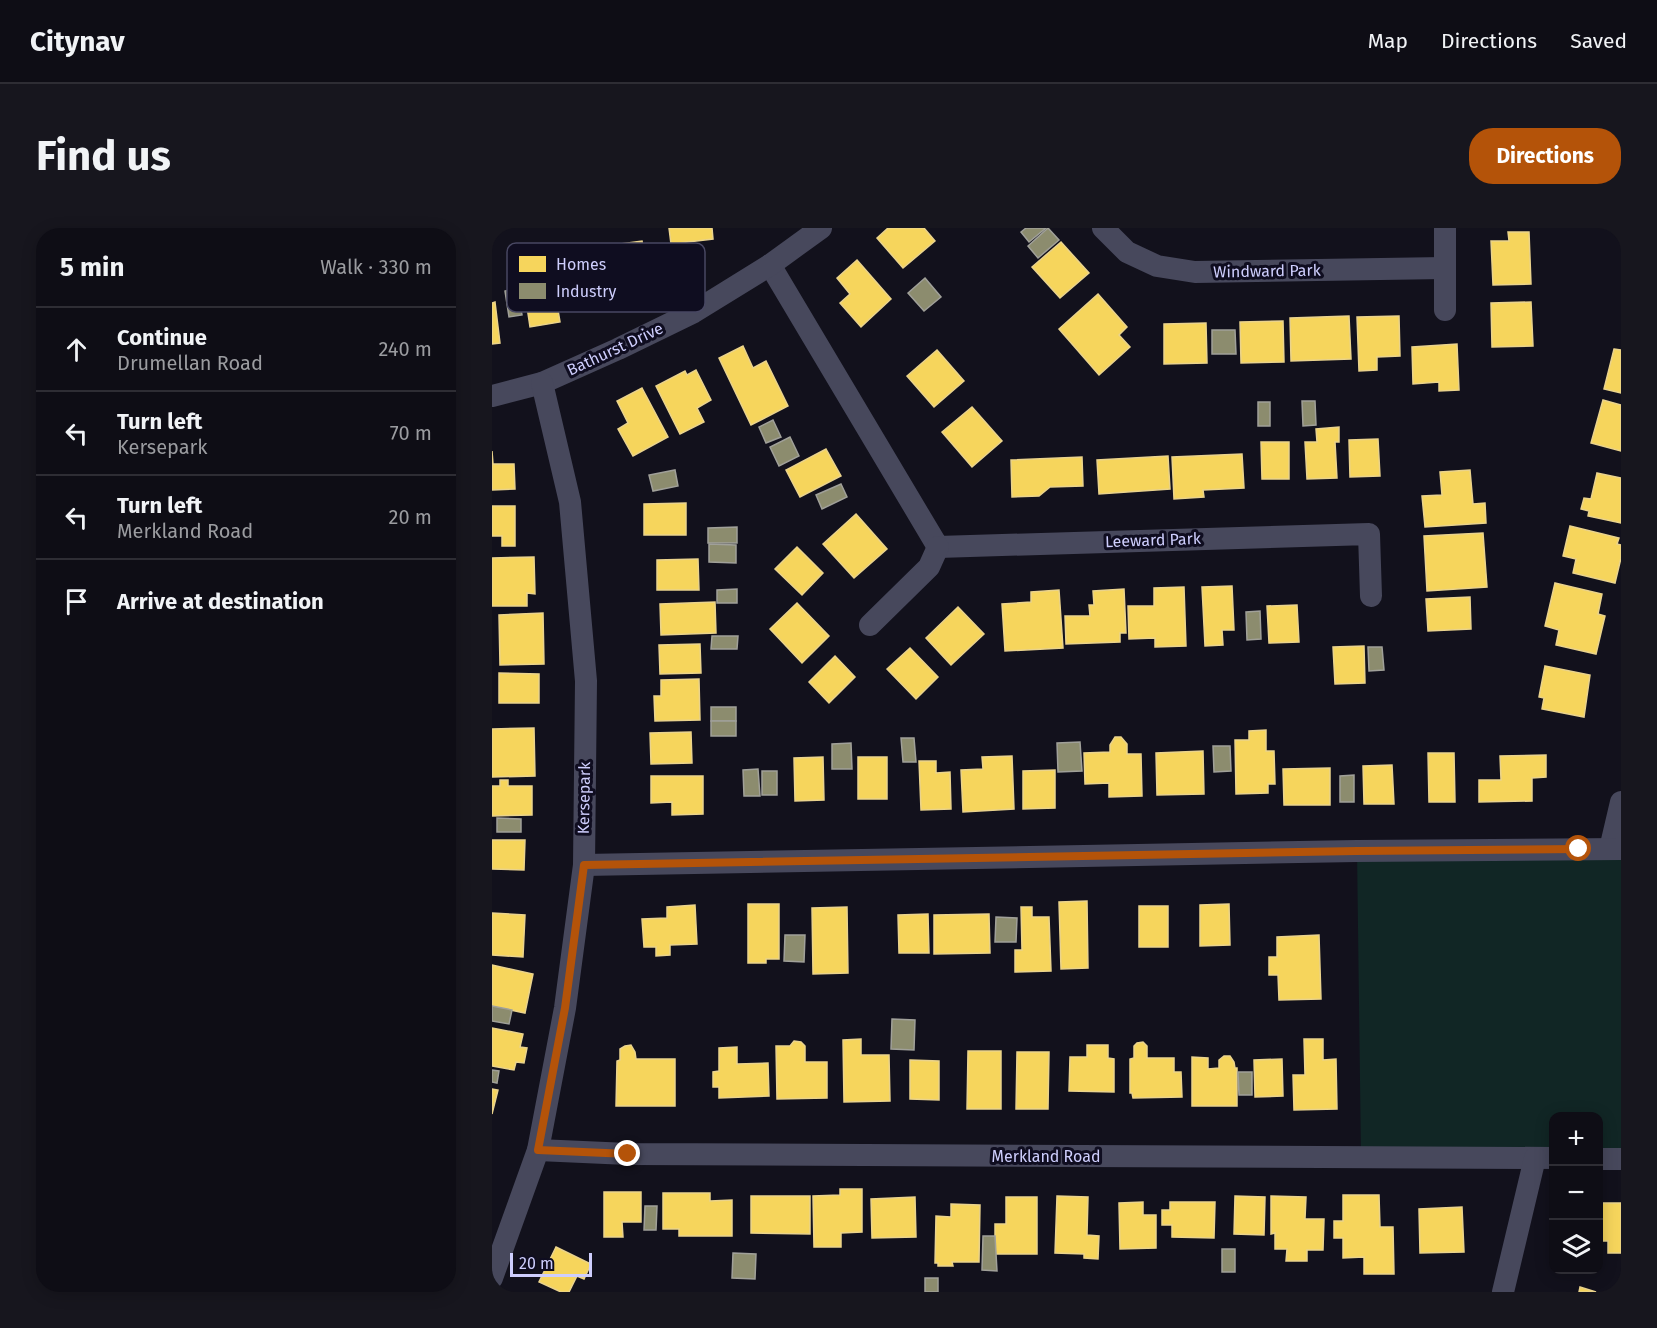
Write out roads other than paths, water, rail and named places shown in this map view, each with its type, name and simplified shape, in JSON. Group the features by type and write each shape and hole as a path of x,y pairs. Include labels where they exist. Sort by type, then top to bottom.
{"street":[{"name":"Bathurst Drive","path":"705,305 770,265 822,228"},
{"name":"Windward Park","path":"1103,228 1127,252 1157,266 1195,272 1444,268"},
{"path":"1444,228 1445,310"},
{"path":"770,265 938,546 929,567 870,625"},
{"name":"Bathurst Drive","path":"492,396 542,383 618,350 694,312"},
{"name":"Kersepark","path":"492,1278 538,1150 565,1008 584,865 586,681 570,502 542,383"},
{"name":"Leeward Park","path":"938,546 1369,525 1371,596"},
{"path":"584,865 1345,851 1616,849 1621,802"},
{"name":"Merkland Road","path":"538,1150 628,1154 1544,1158"},
{"path":"1503,1292 1544,1158"},
{"path":"1603,1159 1621,1159"}]}
